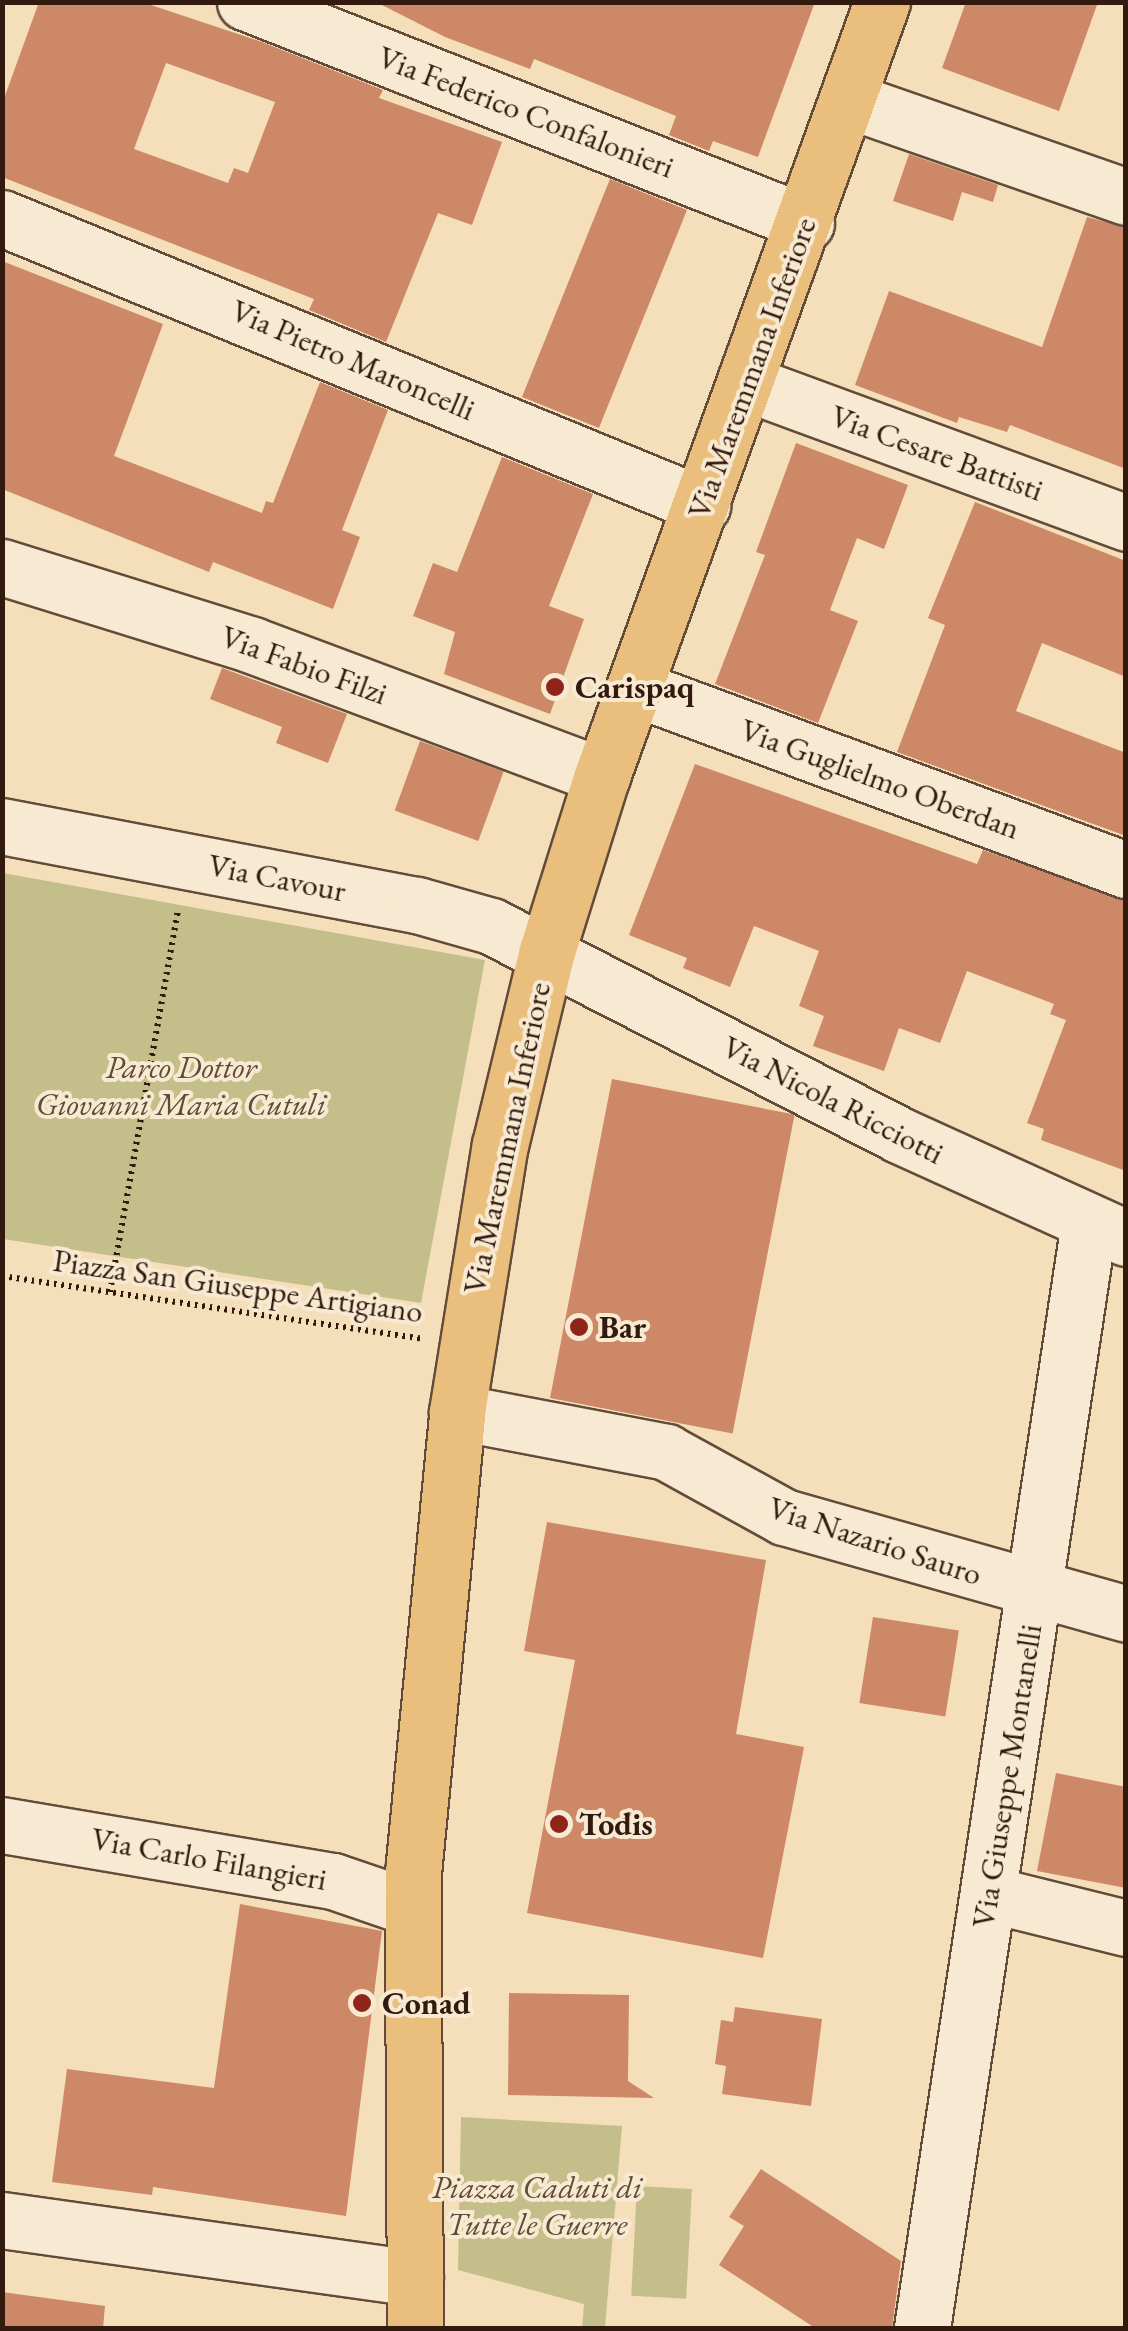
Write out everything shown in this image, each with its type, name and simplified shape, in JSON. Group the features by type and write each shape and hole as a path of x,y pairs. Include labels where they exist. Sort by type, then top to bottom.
{"main road":[{"name":"Via Maremmana Inferiore","path":"415,2304 412,1908 457,1412 500,1146 546,950 602,776 748,384 882,2"}],"street":[{"name":"Via Federico Confalonieri","path":"245,2 806,223"},
{"path":"848,100 1126,196"},
{"name":"Via Pietro Maroncelli","path":"2,218 702,505"},
{"name":"Via Cesare Battisti","path":"748,384 1126,523"},
{"name":"Via Fabio Filzi","path":"2,567 252,645 602,776"},
{"name":"Via Guglielmo Oberdan","path":"635,688 1126,870"},
{"name":"Via Cavour","path":"2,826 430,908 546,950"},
{"name":"Via Nicola Ricciotti","path":"546,950 882,1126 1107,1231"},
{"name":"Via Giuseppe Montanelli","path":"922,2328 1035,1591 1107,1231"},
{"name":"Via Nazario Sauro","path":"457,1412 666,1452 784,1516 1126,1614"},
{"name":"Via Carlo Filangieri","path":"2,1825 333,1881 412,1908"},
{"path":"988,1894 1126,1928"},
{"path":"2,2220 415,2304"}],"path":[{"path":"110,1292 187,861"},
{"name":"Piazza San Giuseppe Artigiano","path":"2,1276 466,1346"}],"green space":[{"name":"Parco Dottor Giovanni Maria Cutuli","path":"3,873 485,960 421,1303 3,1239"},
{"name":"Piazza Caduti di Tutte le Guerre","path":"461,2117 622,2126 605,2328 582,2328 584,2304 458,2270"},
{"path":"637,2186 692,2189 686,2299 631,2296"}],"building":[{"path":"39,2 142,2 262,42 383,90 379,98 502,142 472,225 438,213 386,342 309,310 314,299 2,177 2,104","holes":["166,63 275,102 248,173 234,168 228,183 134,149"]},
{"path":"376,2 815,2 758,157 713,141 709,151 669,135 676,116 534,59 530,69 445,37"},
{"path":"966,2 1098,2 1059,111 942,68"},
{"path":"909,154 998,185 993,202 962,192 953,221 893,201"},
{"path":"610,179 687,210 599,428 522,397"},
{"path":"1087,217 1126,227 1126,469 1010,425 1007,432 959,417 957,423 855,385 889,291 1042,347"},
{"path":"2,261 163,324 114,456 262,513 266,501 273,503 320,382 388,410 342,530 360,537 333,609 213,562 209,572 2,489"},
{"path":"796,443 908,485 884,549 857,538 830,610 858,621 818,723 715,684 765,555 756,552"},
{"path":"502,457 593,494 549,606 584,619 550,714 444,674 455,632 413,616 433,563 457,572"},
{"path":"975,502 1126,561 1126,677 1042,643 1016,711 1126,753 1126,836 897,752 945,625 928,618"},
{"path":"222,668 347,714 328,763 276,743 282,727 210,699"},
{"path":"420,741 504,771 478,841 395,811"},
{"path":"695,764 977,864 983,850 1126,900 1126,1171 1041,1140 1044,1129 1027,1123 1066,1020 1050,1014 1054,1004 967,971 940,1043 899,1028 884,1071 813,1046 824,1016 799,1006 819,951 754,926 730,987 683,968 687,958 629,935"},
{"path":"612,1079 795,1114 733,1434 550,1398"},
{"path":"547,1522 766,1560 736,1734 804,1747 763,1958 527,1913 575,1660 524,1651"},
{"path":"873,1617 959,1631 945,1717 859,1703"},
{"path":"1056,1773 1126,1787 1126,1888 1037,1871"},
{"path":"240,1904 382,1931 346,2216 153,2187 152,2195 52,2182 67,2069 214,2088"},
{"path":"509,1993 629,1995 628,2081 654,2098 508,2095"},
{"path":"735,2007 822,2019 811,2106 722,2094 726,2066 715,2064 721,2020 733,2022"},
{"path":"761,2169 901,2261 892,2328 815,2328 719,2265 744,2226 729,2217"},
{"path":"2,2292 105,2306 103,2328 2,2328"}],"place":[{"name":"Carispaq","path":"555,687"},
{"name":"Bar","path":"579,1327"},
{"name":"Todis","path":"559,1824"},
{"name":"Conad","path":"362,2003"}]}
